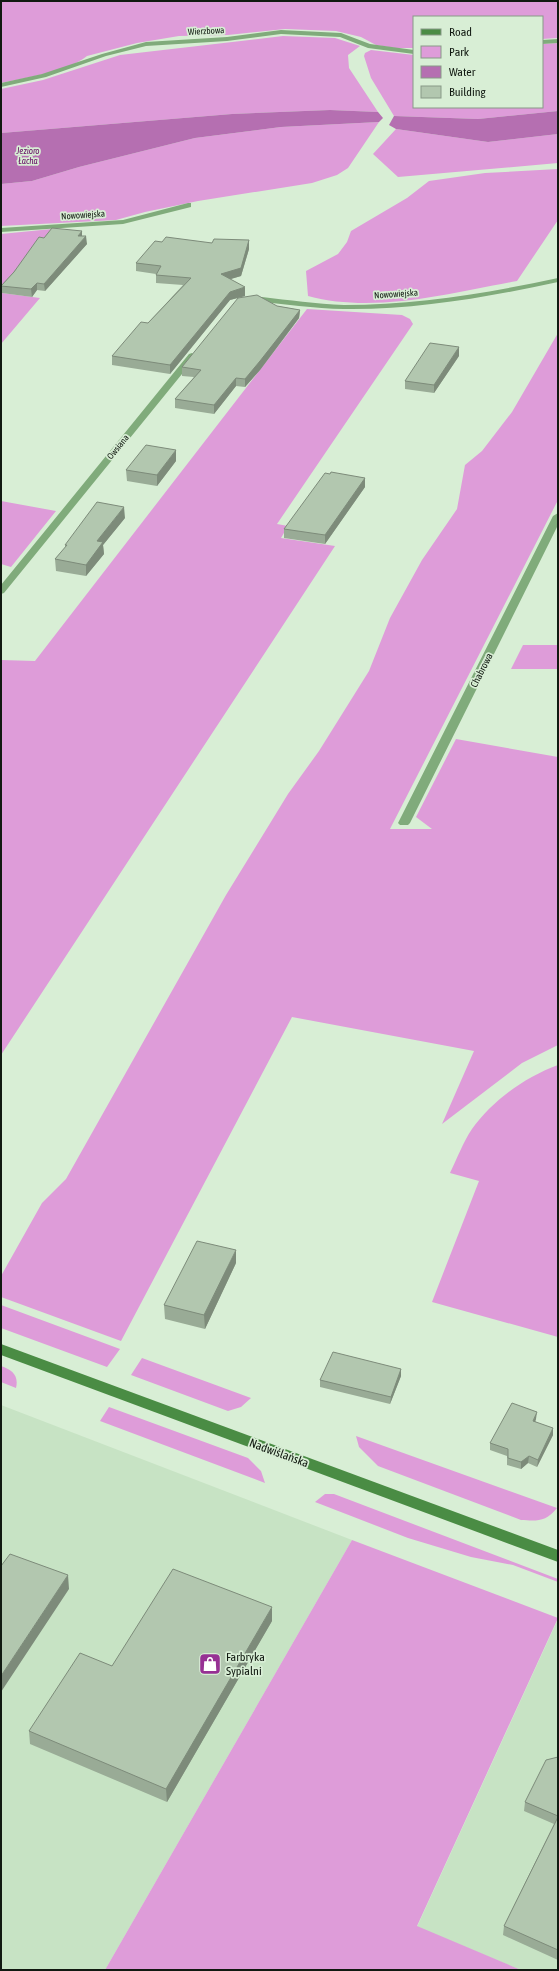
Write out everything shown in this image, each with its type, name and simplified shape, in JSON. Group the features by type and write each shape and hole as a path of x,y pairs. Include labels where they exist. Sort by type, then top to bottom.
{"main road":[{"name":"Nadwiślańska","path":"1,1349 558,1556"}],"street":[{"name":"Wierzbowa","path":"1,85 44,76 146,44 227,39 280,32 341,35 368,46 388,50 413,52"},
{"path":"543,42 558,41"},
{"name":"Nowowiejska","path":"1,230 123,222 188,205"},
{"name":"Nowowiejska","path":"239,300 270,300 344,307 407,304 511,291 558,280"},
{"name":"Owsiana","path":"1,591 200,346"},
{"name":"Chabrowa","path":"404,823 558,516"}],"shaded area":[{"path":"1,1405 352,1540 105,1970 1,1970"},
{"path":"558,1619 558,1970 521,1970 417,1927"}],"green space":[{"path":"1,1 558,1 558,38 543,39 543,16 413,16 413,48 395,48 376,45 361,37 336,31 285,29 228,35 179,36 137,43 87,56 58,70 1,83"},
{"path":"283,36 335,38 360,46 348,55 349,68 378,112 330,110 232,114 1,133 1,89 43,80 120,55"},
{"path":"558,43 558,111 478,119 394,116 371,78 364,56 365,53 371,50 413,55 413,108 543,108 543,44"},
{"path":"379,122 348,168 337,175 312,183 198,201 145,212 116,220 1,226 1,184 32,181 79,167 195,138 281,127"},
{"path":"396,129 488,142 558,134 558,163 398,177 373,154"},
{"path":"558,169 558,220 517,281 440,296 386,302 359,303 333,301 308,296 306,271 338,254 347,242 351,231 407,198 429,181 485,173"},
{"path":"52,229 2,293 40,298 1,344 1,234"},
{"path":"307,309 402,315 410,319 413,324 277,524 288,526 281,538 335,546 1,1055 1,660 35,661"},
{"path":"558,333 558,500 390,829 432,829 416,817 456,739 558,757 558,1045 522,1063 442,1124 474,1051 292,1017 121,1341 1,1297 1,1276 42,1203 66,1179 226,895 288,794 319,751 369,671 390,618 422,560 457,509 465,465 482,451 512,412"},
{"path":"1,501 56,511 11,567 1,564"},
{"path":"523,645 558,645 558,669 511,669"},
{"path":"558,1065 558,1337 432,1302 479,1181 450,1173 466,1139 472,1129 489,1109 510,1091 533,1076"},
{"path":"1,1305 120,1349 107,1367 1,1328"},
{"path":"142,1358 251,1398 241,1407 228,1411 131,1375"},
{"path":"1,1366 14,1374 17,1383 16,1388 1,1382"},
{"path":"109,1407 248,1458 261,1471 265,1483 100,1421"},
{"path":"356,1436 557,1508 549,1516 541,1520 521,1520 378,1466 359,1447"},
{"path":"325,1494 334,1494 558,1579 558,1582 513,1565 471,1557 408,1538 315,1502"},
{"path":"352,1540 558,1618 417,1926 521,1970 105,1970"}],"water":[{"name":"Jezioro Łacha","path":"330,110 378,112 383,118 379,122 281,127 195,138 79,167 32,181 1,184 1,133 232,114"},
{"path":"558,111 558,134 488,142 396,129 389,125 394,116 478,119"}],"building":[{"path":"52,228 82,231 78,236 86,236 44,284 37,283 31,289 1,286 14,272 39,237 44,238"},
{"path":"166,237 212,243 214,239 249,240 241,268 221,274 245,287 230,292 170,365 112,356 141,322 148,323 191,278 156,275 161,266 136,263 155,241 162,242"},
{"path":"257,295 277,306 300,310 245,379 236,378 214,405 175,399 201,370 182,367 238,298"},
{"path":"430,343 459,347 434,385 405,381"},
{"path":"146,445 176,450 157,475 126,470"},
{"path":"331,472 365,478 325,535 284,529 325,473 330,474"},
{"path":"97,502 124,507 97,541 103,542 86,565 55,559 67,545 65,545"},
{"path":"197,1241 236,1250 204,1315 164,1305"},
{"path":"333,1352 401,1369 391,1397 320,1380"},
{"path":"512,1403 537,1412 533,1421 553,1428 538,1460 529,1456 521,1462 508,1458 508,1449 490,1443"},
{"path":"10,1554 68,1575 1,1676 1,1566"},
{"path":"173,1569 272,1607 166,1789 29,1731 80,1653 112,1666"},
{"path":"558,1757 558,1816 525,1802 546,1760"},
{"path":"558,1817 558,1950 504,1926"}],"place":[{"name":"Farbryka Sypialni","path":"210,1664"}]}
